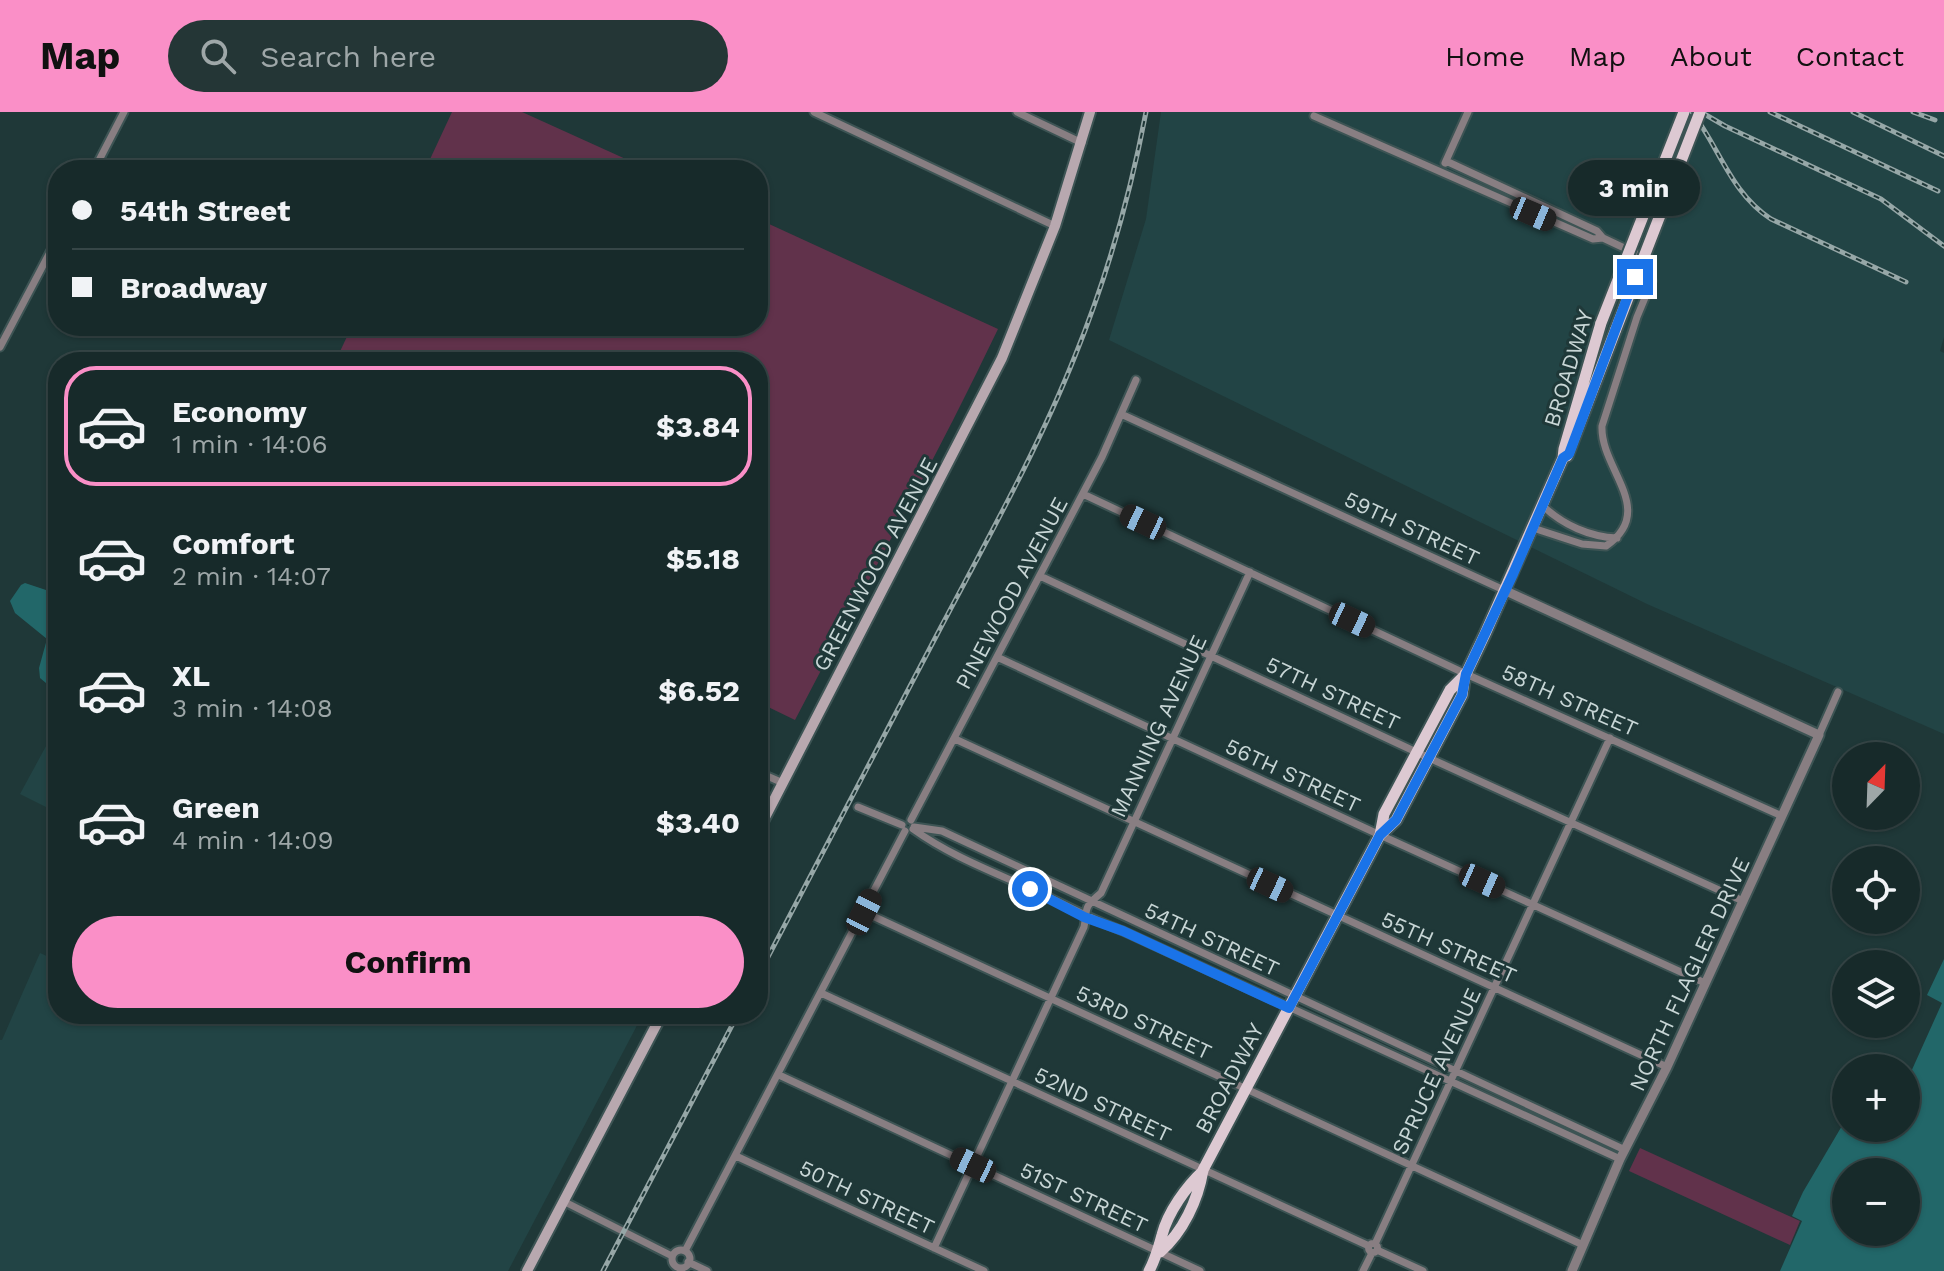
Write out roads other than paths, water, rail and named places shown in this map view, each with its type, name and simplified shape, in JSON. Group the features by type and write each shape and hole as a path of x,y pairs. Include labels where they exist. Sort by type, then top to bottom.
{"main road":[{"name":"GREENWOOD AVENUE","path":"768,812 977,412 1022,313 1055,226 1090,112"},
{"name":"BROADWAY","path":"1380,835 1396,820 1462,695 1466,674 1543,506 1563,458 1601,323 1684,112"},
{"name":"BROADWAY","path":"1563,458 1569,454 1700,112"},
{"name":"BROADWAY","path":"1149,1271 1160,1252 1162,1234 1188,1185 1203,1170 1380,835 1384,814 1450,690 1466,674"},
{"path":"527,1271 657,1024"}],"street":[{"path":"99,160 124,112"},
{"path":"814,112 1055,226"},
{"path":"1017,112 1082,143"},
{"path":"1441,173 1468,112"},
{"path":"1314,116 1593,239 1603,238"},
{"path":"1446,161 1597,231 1603,238 1639,255 1649,265 1652,281 1637,317 1602,426 1601,442 1627,498 1629,512 1622,533 1606,546 1582,544 1533,528"},
{"path":"0,347 48,256"},
{"name":"PINEWOOD AVENUE","path":"685,1251 1083,494 1136,380"},
{"name":"59TH STREET","path":"1121,414 1819,735"},
{"name":"58TH STREET","path":"1083,494 1466,674 1782,816"},
{"path":"1543,506 1553,516 1575,528 1606,538 1617,538"},
{"name":"MANNING AVENUE","path":"934,1248 1088,920 1095,897 1250,572"},
{"name":"57TH STREET","path":"1040,576 1743,901"},
{"name":"56TH STREET","path":"997,657 1705,983"},
{"name":"NORTH FLAGLER DRIVE","path":"1572,1271 1622,1154 1667,1067 1838,692"},
{"name":"SPRUCE AVENUE","path":"1363,1271 1610,738"},
{"name":"55TH STREET","path":"955,739 1667,1067"},
{"path":"768,776 783,783"},
{"name":"54TH STREET","path":"858,807 909,826 942,831 1095,897 1133,922 1454,1069 1622,1154"},
{"name":"54TH STREET","path":"909,826 935,845 1063,904 1088,920 1123,931 1449,1082 1622,1154"},
{"name":"MANNING AVENUE","path":"1088,920 1102,904"},
{"name":"53RD STREET","path":"864,912 1583,1245"},
{"name":"52ND STREET","path":"821,993 1423,1271"},
{"name":"51ST STREET","path":"779,1075 1200,1271"},
{"name":"50TH STREET","path":"736,1156 984,1271"},
{"path":"563,1201 672,1256 675,1268 688,1262"},
{"path":"672,1256 677,1250 685,1251 688,1262"},
{"path":"688,1262 707,1271"}],"water":[{"path":"25,583 48,591 48,683 40,678 39,668 47,639 15,613 10,601"},
{"path":"1944,959 1944,1271 1780,1271 1802,1221 1792,1216 1832,1142 1920,1142 1919,1054 1942,1003 1927,995"}],"railway":[{"path":"768,957 1012,493 1061,391 1107,266 1133,174 1146,112"},
{"path":"1692,112 1736,183 1757,208 1771,219 1906,282"},
{"path":"1701,112 1881,199 1944,246"},
{"path":"1770,112 1938,191"},
{"path":"1853,112 1944,156"},
{"path":"1913,112 1935,120"},
{"path":"603,1271 733,1024"}]}
